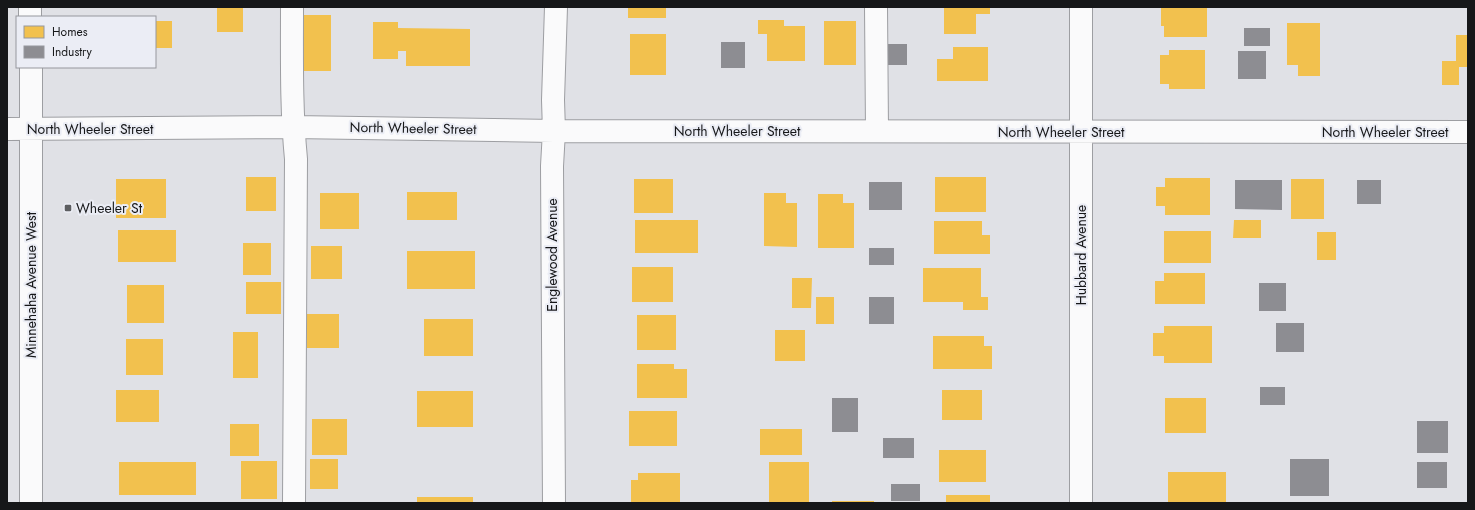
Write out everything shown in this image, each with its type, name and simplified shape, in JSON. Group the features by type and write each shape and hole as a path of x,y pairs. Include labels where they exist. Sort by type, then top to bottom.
{"street":[{"path":"292,7 292,127 296,159 294,503"},
{"name":"Englewood Avenue","path":"554,503 552,166 556,7"},
{"path":"876,7 877,131"},
{"name":"Hubbard Avenue","path":"1081,7 1081,503"},
{"name":"Minnehaha Avenue West","path":"31,68 31,503"},
{"name":"North Wheeler Street","path":"7,129 292,127 554,130 1468,132"}],"building: Homes":[{"path":"217,7 243,7 243,32 217,32"},
{"path":"628,7 666,7 666,18 628,18"},
{"path":"944,7 990,7 990,14 976,14 976,34 944,34"},
{"path":"1207,7 1207,37 1164,37 1164,26 1161,26 1161,8"},
{"path":"298,15 331,15 331,71 298,71"},
{"path":"758,20 784,20 784,26 805,26 805,61 767,61 767,34 758,34"},
{"path":"156,21 172,21 172,48 156,48"},
{"path":"824,21 856,21 856,65 824,65"},
{"path":"373,22 398,22 398,28 470,29 470,66 406,66 406,51 398,51 398,59 373,59"},
{"path":"1287,23 1320,23 1320,76 1298,76 1298,65 1287,65"},
{"path":"630,34 666,34 666,75 630,75"},
{"path":"1456,35 1468,35 1468,67 1459,67 1459,85 1442,85 1442,61 1456,61"},
{"path":"953,47 988,47 988,81 937,81 937,59 953,59"},
{"path":"1169,50 1205,50 1205,89 1169,89 1169,84 1160,84 1160,55 1169,55"},
{"path":"246,177 276,177 276,211 246,211"},
{"path":"935,177 986,177 986,212 935,212"},
{"path":"1165,178 1210,178 1210,215 1165,215 1165,206 1156,206 1156,187 1165,187"},
{"path":"116,179 166,179 166,218 116,218"},
{"path":"634,179 673,179 673,213 634,213"},
{"path":"1291,179 1324,179 1324,219 1291,219"},
{"path":"407,192 457,192 457,220 407,220"},
{"path":"320,193 359,193 359,229 320,229"},
{"path":"764,193 786,193 786,203 797,203 797,247 764,246"},
{"path":"818,194 843,194 843,203 854,203 854,248 818,248"},
{"path":"635,220 698,220 698,253 635,253"},
{"path":"1234,220 1261,220 1261,238 1233,238"},
{"path":"934,221 982,221 982,235 990,235 990,254 934,254"},
{"path":"118,230 176,230 176,262 118,262"},
{"path":"1164,231 1211,231 1211,263 1164,263"},
{"path":"1317,232 1336,232 1336,260 1317,260"},
{"path":"243,243 271,243 271,275 243,275"},
{"path":"311,246 342,246 342,279 311,279"},
{"path":"407,251 475,251 475,289 407,289"},
{"path":"632,267 673,267 673,302 632,302"},
{"path":"923,268 981,268 981,297 988,297 988,310 963,310 963,302 923,302"},
{"path":"1164,273 1205,273 1205,304 1155,304 1155,281 1164,281"},
{"path":"792,278 812,278 811,308 792,308"},
{"path":"246,282 281,282 281,314 246,314"},
{"path":"127,285 164,285 164,323 127,323"},
{"path":"816,297 834,297 834,324 816,324"},
{"path":"307,314 339,314 339,348 307,348"},
{"path":"637,315 676,315 676,350 637,350"},
{"path":"424,319 473,319 473,356 424,356"},
{"path":"1164,326 1212,326 1212,363 1164,363 1164,356 1153,356 1153,333 1164,333"},
{"path":"775,330 805,330 805,361 775,361"},
{"path":"233,332 258,332 258,378 233,378"},
{"path":"933,336 984,336 984,346 992,346 992,369 933,369"},
{"path":"126,339 163,339 163,375 126,375"},
{"path":"637,364 674,364 674,369 687,369 687,398 637,398"},
{"path":"116,390 159,390 159,422 116,422"},
{"path":"942,390 982,390 982,420 942,420"},
{"path":"417,391 473,391 473,427 417,427"},
{"path":"1165,398 1206,398 1206,433 1165,433"},
{"path":"629,411 677,411 677,446 629,446"},
{"path":"312,419 347,419 347,455 312,455"},
{"path":"230,424 259,424 259,456 230,456"},
{"path":"760,429 802,429 802,455 760,455"},
{"path":"939,450 986,450 986,482 939,482"},
{"path":"310,459 338,459 338,489 310,489"},
{"path":"241,461 277,461 277,499 241,499"},
{"path":"119,462 196,462 196,495 119,495"},
{"path":"769,462 809,462 809,503 769,503"},
{"path":"1168,472 1226,472 1226,503 1168,503"},
{"path":"638,473 680,473 680,503 631,503 631,480 638,480"},
{"path":"946,495 990,495 990,503 946,503"},
{"path":"417,497 473,497 473,503 417,503"},
{"path":"832,501 874,501 874,503 832,503"}],"building: Industry":[{"path":"1244,28 1270,28 1270,46 1244,46"},
{"path":"721,42 745,42 745,68 721,68"},
{"path":"886,44 907,44 907,65 886,65"},
{"path":"1238,51 1266,51 1266,79 1238,79"},
{"path":"1235,180 1282,180 1282,210 1235,209"},
{"path":"1357,180 1381,180 1381,204 1357,204"},
{"path":"869,182 902,182 902,210 869,210"},
{"path":"869,248 894,248 894,265 869,265"},
{"path":"1259,283 1286,283 1286,311 1259,311"},
{"path":"869,297 894,297 894,324 869,324"},
{"path":"1276,323 1304,323 1304,352 1276,352"},
{"path":"1260,387 1285,387 1285,405 1260,405"},
{"path":"832,398 858,398 858,432 832,432"},
{"path":"1417,421 1448,421 1448,453 1417,453"},
{"path":"883,438 914,438 914,458 883,458"},
{"path":"1290,459 1329,459 1329,496 1290,496"},
{"path":"1417,462 1447,462 1447,488 1417,488"},
{"path":"891,484 920,484 920,501 891,501"}],"place":[{"name":"Wheeler St","path":"68,208"}]}
